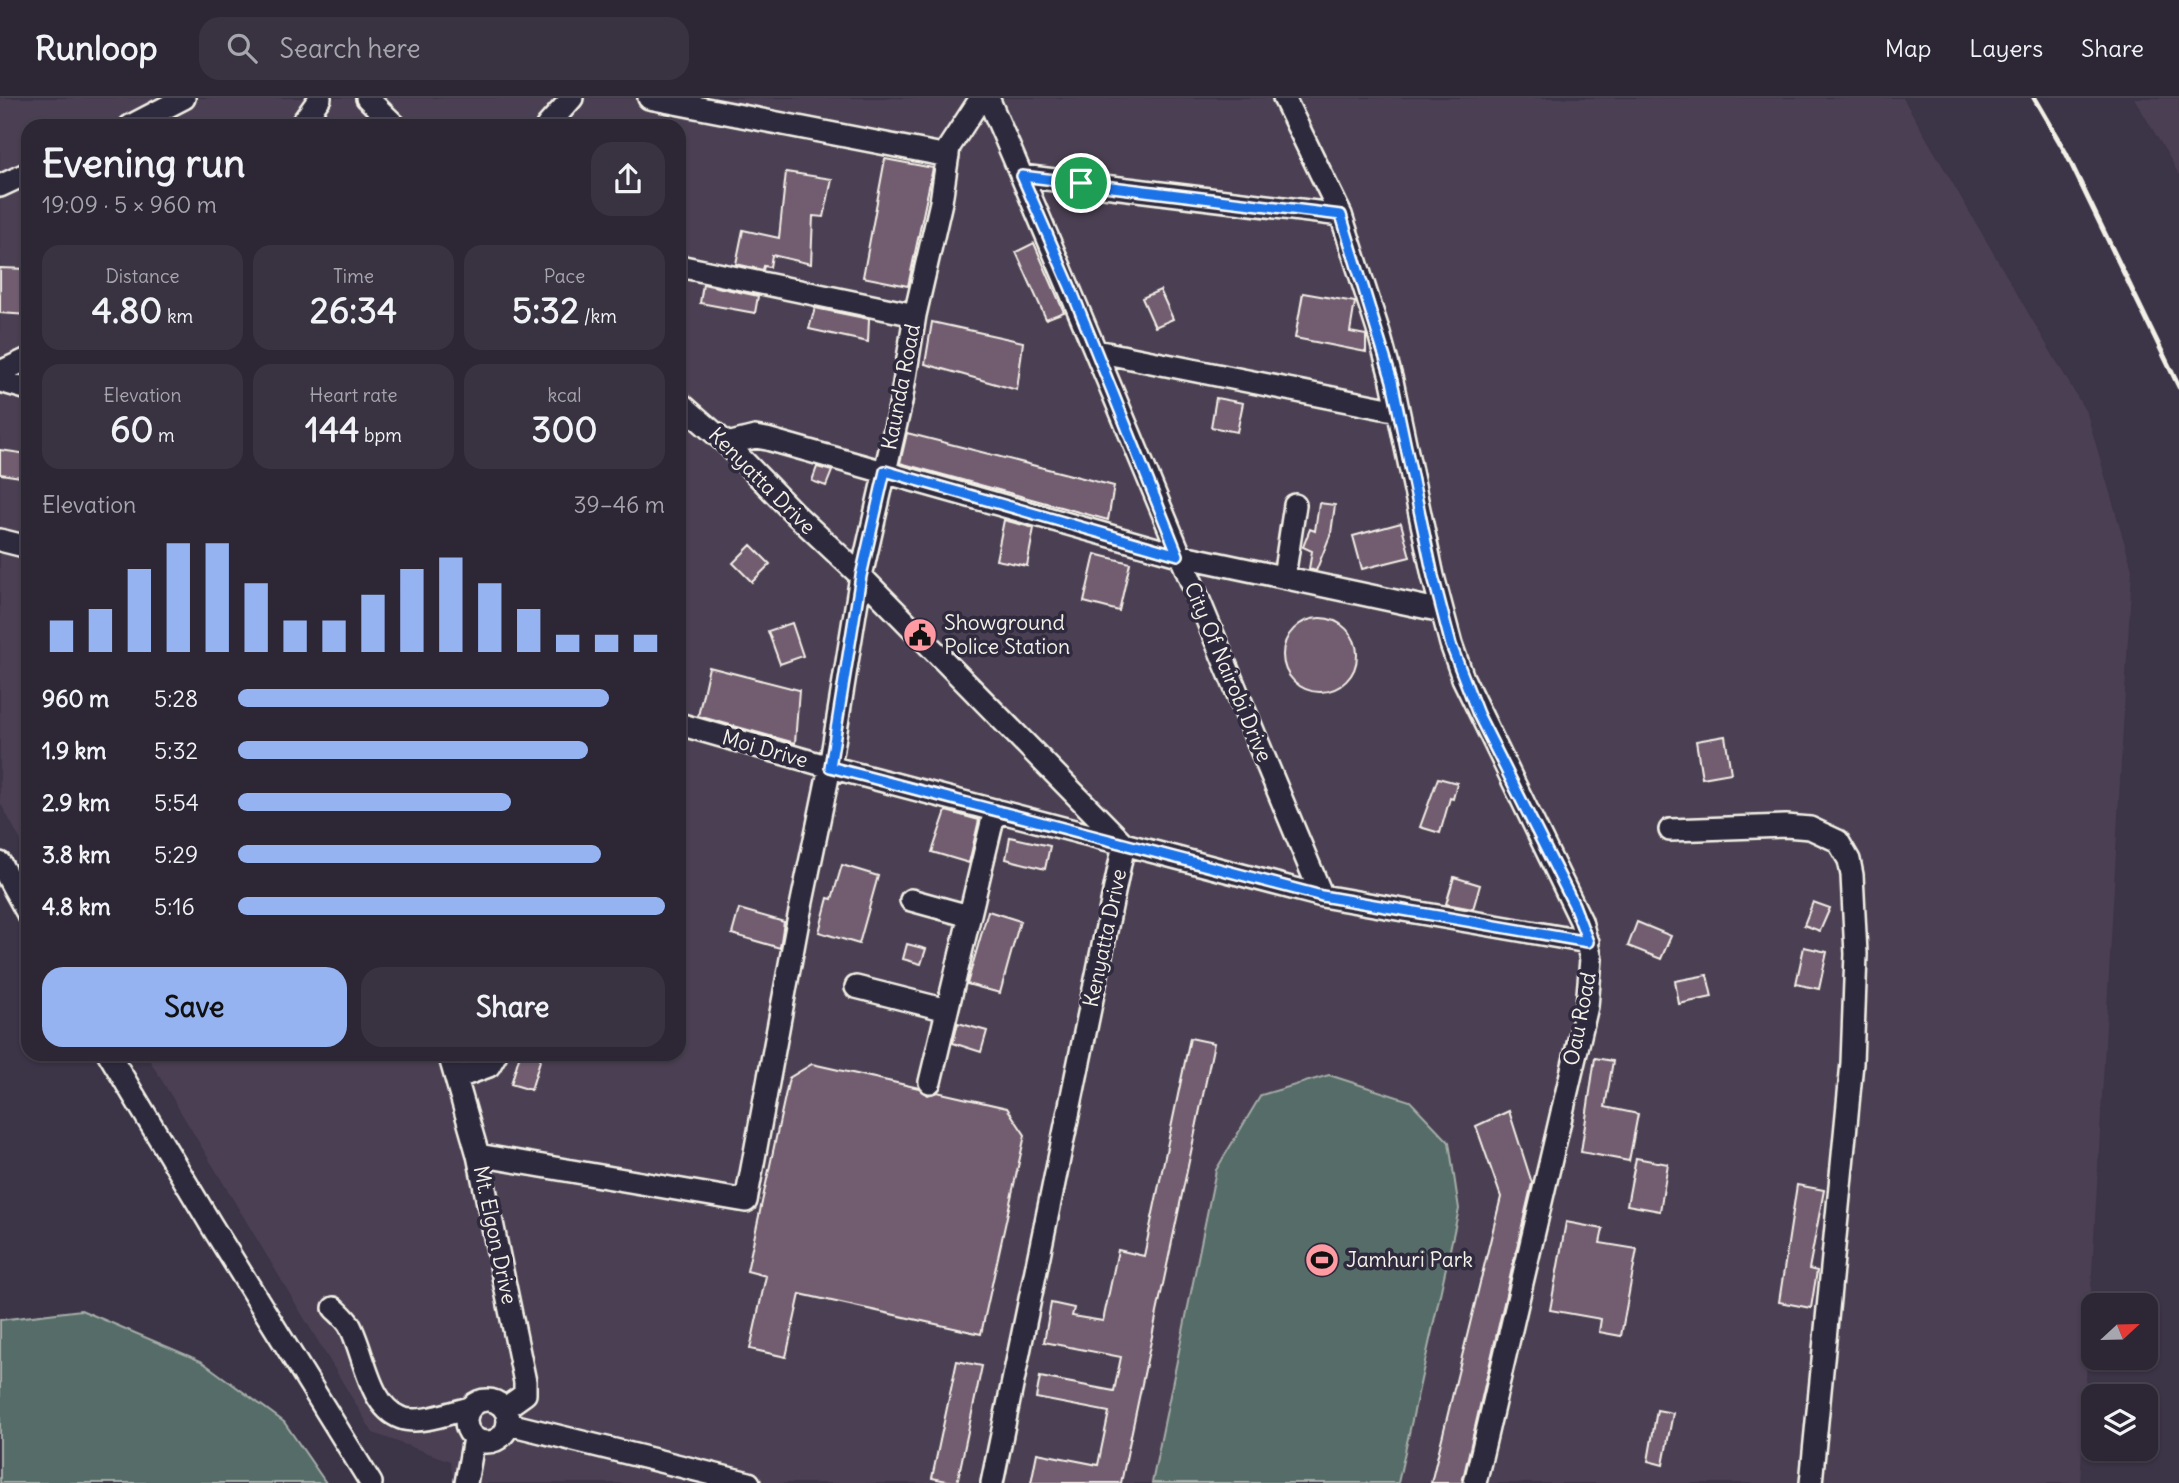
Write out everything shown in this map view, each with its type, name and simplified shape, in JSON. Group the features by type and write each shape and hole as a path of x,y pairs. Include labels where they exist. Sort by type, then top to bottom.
{"street":[{"path":"144,119 184,98"},
{"path":"305,119 320,98"},
{"path":"367,98 389,119"},
{"path":"553,119 572,98"},
{"path":"649,98 948,156"},
{"name":"Kaunda Road","path":"478,1155 746,1201 798,921 830,767 861,576 901,402 915,315 941,202 948,156 952,140 981,98"},
{"name":"City Of Nairobi Drive","path":"988,98 1322,896"},
{"name":"Oau Road","path":"1284,98 1341,215 1379,333 1451,645 1478,714 1574,905 1588,942 1591,974 1587,1006 1475,1483"},
{"path":"0,187 21,176"},
{"path":"1022,176 1341,215"},
{"path":"686,267 915,315"},
{"path":"1096,351 1398,411"},
{"path":"0,372 21,362"},
{"path":"0,381 21,387"},
{"name":"Kenyatta Drive","path":"686,408 727,444 796,516 861,576 1124,844 992,1483"},
{"path":"727,444 754,437 767,439 1178,555 1442,611"},
{"path":"1284,577 1295,505"},
{"path":"0,540 21,545"},
{"name":"Moi Drive","path":"686,726 830,767 1322,896 1588,942"},
{"path":"930,1082 995,810"},
{"path":"1670,830 1786,826 1810,828 1838,841 1849,860 1853,874 1856,954 1852,1063 1811,1483"},
{"path":"0,863 21,901"},
{"path":"911,900 969,916"},
{"path":"856,987 947,1010"},
{"path":"113,1061 371,1483"},
{"name":"Mt. Elgon Drive","path":"451,1061 478,1155 525,1382 525,1394 506,1417"},
{"path":"456,1077 489,1066 492,1061"},
{"path":"334,1308 348,1322 371,1385 384,1404 400,1418 420,1419 470,1408 479,1401 490,1400 506,1417 749,1483"},
{"path":"470,1408 466,1418 467,1429 474,1438 484,1442 495,1441 504,1434 506,1417"},
{"path":"466,1483 474,1438"}],"shaded area":[{"path":"0,98 1903,98 2087,414 2132,569 2091,1293 2081,1293 2081,1370 2086,1370 2086,1384 2081,1384 2080,1483 454,1483 450,1461 373,1433 150,1061 686,1061 686,119 21,119 21,841 0,802"},
{"path":"2134,98 2179,98 2179,175 2171,160"}],"green space":[{"name":"Jamhuri Park","path":"1329,1075 1410,1101 1449,1142 1459,1209 1398,1483 1152,1483 1216,1170 1261,1095"},
{"path":"81,1310 201,1361 284,1422 326,1483 0,1483 0,1320"}],"building":[{"path":"885,159 933,168 908,286 863,277"},
{"path":"786,172 832,179 824,217 813,216 811,264 772,255 770,267 764,266 763,270 736,264 743,230 779,238"},
{"path":"1034,243 1064,312 1046,319 1016,252"},
{"path":"0,268 21,269 21,314 0,313"},
{"path":"703,284 758,296 755,313 700,303"},
{"path":"1160,290 1173,319 1155,327 1142,298"},
{"path":"1303,293 1355,302 1350,332 1366,335 1366,352 1295,338"},
{"path":"815,308 869,319 868,342 809,329"},
{"path":"932,322 1023,342 1017,390 925,364"},
{"path":"1216,398 1243,403 1237,432 1211,427"},
{"path":"907,433 1114,486 1108,520 900,463"},
{"path":"0,450 21,453 21,477 0,474"},
{"path":"817,467 832,471 826,486 812,481"},
{"path":"1319,503 1335,505 1331,533 1316,571 1309,569 1312,551 1303,547 1310,529 1315,531"},
{"path":"1004,520 1034,528 1027,566 996,560"},
{"path":"1401,523 1410,557 1362,569 1353,536"},
{"path":"751,545 770,564 752,582 733,563"},
{"path":"1095,554 1130,563 1119,611 1084,602"},
{"path":"1320,618 1334,621 1346,629 1354,641 1357,655 1354,669 1346,681 1334,689 1320,692 1306,689 1294,681 1286,669 1283,655 1286,641 1294,629 1306,621"},
{"path":"792,623 803,656 780,664 768,631"},
{"path":"709,667 799,690 795,743 698,716"},
{"path":"1725,736 1731,773 1702,778 1696,741"},
{"path":"1438,778 1457,783 1440,833 1420,827"},
{"path":"946,811 979,820 969,863 932,852"},
{"path":"1010,837 1050,846 1045,869 1006,859"},
{"path":"842,865 878,876 859,944 819,932 828,898 832,899"},
{"path":"1454,877 1480,885 1473,909 1446,904"},
{"path":"1813,902 1830,908 1820,931 1804,925"},
{"path":"739,909 784,922 780,948 732,934"},
{"path":"988,911 1020,921 1000,993 967,984"},
{"path":"1637,922 1671,936 1661,959 1628,946"},
{"path":"907,944 926,949 921,964 903,959"},
{"path":"1804,947 1827,952 1819,989 1796,984"},
{"path":"1707,975 1712,997 1679,1004 1675,981"},
{"path":"958,1023 987,1031 981,1052 953,1043"},
{"path":"1190,1038 1214,1043 1121,1483 1031,1483 1037,1453 1098,1465 1109,1412 1036,1398 1040,1377 1114,1391 1121,1357 1044,1342 1051,1303 1074,1308 1072,1316 1103,1321 1118,1250 1144,1256"},
{"path":"1595,1058 1613,1061 1605,1107 1638,1114 1629,1161 1581,1152"},
{"path":"518,1061 540,1061 531,1090 511,1084"},
{"path":"812,1064 919,1088 928,1095 937,1092 1007,1108 1025,1135 981,1334 800,1294 786,1357 750,1349 766,1276 747,1271 789,1078"},
{"path":"1509,1111 1532,1183 1462,1483 1431,1483 1501,1197 1476,1126"},
{"path":"1636,1158 1668,1164 1660,1211 1627,1205"},
{"path":"1797,1185 1824,1190 1809,1269 1817,1271 1811,1308 1779,1302"},
{"path":"1566,1222 1603,1229 1600,1243 1637,1249 1621,1336 1599,1332 1601,1319 1550,1310"},
{"path":"957,1361 982,1366 957,1483 932,1478"},
{"path":"1657,1410 1673,1413 1663,1465 1648,1461"}],"railway":[{"path":"2034,98 2066,153 2179,387"}],"place":[{"name":"Showground Police Station","path":"920,635"},
{"name":"Jamhuri Park","path":"1322,1260"}],"route":[{"path":"1022,176 1081,183 1341,215 1392,381 1423,533 1451,645 1478,714 1574,905 1588,942 1322,896 830,767 861,576 885,471 1178,555 1071,289 1022,176"}]}
